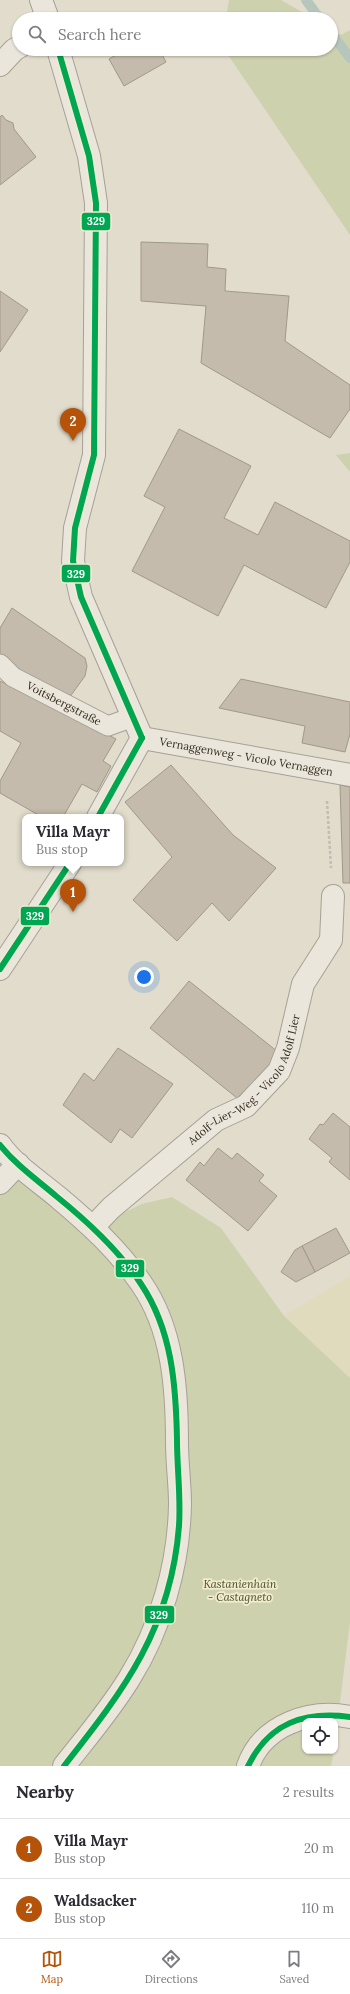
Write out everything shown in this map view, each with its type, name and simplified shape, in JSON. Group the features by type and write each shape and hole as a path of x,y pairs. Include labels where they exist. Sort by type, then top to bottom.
{"street":[{"path":"41,0 45,12"},
{"path":"0,65 12,52"},
{"path":"60,56 90,156 96,203 94,455 75,528 73,561 81,597 142,738 100,814"},
{"name":"Voitsbergstraße","path":"0,664 14,677 108,726 133,717"},
{"name":"Vernaggenweg - Vicolo Vernaggen","path":"142,738 350,775"},
{"path":"0,970 68,866"},
{"name":"Adolf-Lier-Weg - Vicolo Adolf Lier","path":"93,1227 110,1208 216,1120 246,1106 279,1071 288,1048 303,984 331,940 333,896"},
{"path":"0,1144 18,1164 93,1227 119,1253 138,1279 160,1319 171,1358 177,1402 180,1505 174,1557 166,1593 148,1642 130,1678 64,1766"},
{"path":"0,1183 18,1164"},
{"path":"248,1766 262,1744 278,1728 294,1720 316,1714 334,1714 350,1717"}],"path":[{"path":"325,770 333,896"}],"shaded area":[{"path":"350,1276 350,1378 284,1316"}],"green space":[{"path":"229,0 281,0 302,12 227,12"},
{"path":"350,30 350,235 229,56 338,56 338,33 341,35"},
{"path":"350,453 350,472 336,455"},
{"name":"Kastanienhain - Castagneto","path":"18,1164 93,1227 142,1204 172,1197 221,1228 284,1316 350,1378 350,1622 338,1718 302,1718 302,1754 333,1754 331,1766 0,1766 0,1183"}],"building":[{"path":"114,56 163,56 166,62 124,86 109,59"},
{"path":"2,115 6,120 13,123 14,129 36,157 0,185 0,117"},
{"path":"141,242 208,244 207,267 226,269 225,291 289,296 285,341 350,385 350,409 330,438 201,363 206,306 141,301"},
{"path":"0,291 28,310 0,352"},
{"path":"179,429 251,466 224,518 258,535 275,502 350,541 350,562 326,608 244,565 218,616 132,571 165,507 144,496"},
{"path":"12,608 85,658 87,666 85,676 69,698 12,667 0,657 0,628"},
{"path":"241,679 350,702 350,734 345,752 302,743 305,726 219,708"},
{"path":"0,681 56,709 57,707 116,739 103,761 111,766 97,792 82,784 65,814 37,814 0,793 0,781 21,743 0,731"},
{"path":"171,765 233,835 276,868 229,921 212,903 177,941 133,900 172,857 125,802"},
{"path":"340,785 350,787 350,883 343,883"},
{"path":"189,981 283,1056 237,1098 150,1028"},
{"path":"118,1048 173,1084 132,1138 120,1129 111,1143 63,1105 84,1073 94,1081"},
{"path":"333,1113 350,1127 350,1180 329,1162 332,1158 309,1139 320,1124 323,1125"},
{"path":"218,1148 232,1159 237,1153 264,1175 259,1181 277,1196 248,1231 186,1180 200,1162 204,1166"},
{"path":"336,1228 350,1253 315,1272 302,1246"},
{"path":"302,1246 315,1272 296,1282 281,1272 295,1250"}],"waterway":[{"path":"306,0 315,12"},
{"path":"338,42 350,58"}],"transit line":[{"name":"329","path":"60,56 89,156 96,203 94,455 75,528 73,561 81,597 142,738"},
{"name":"329","path":"100,814 142,738"},
{"name":"329","path":"0,969 68,866"},
{"name":"329","path":"0,1145 19,1165 91,1226 113,1248 132,1271 141,1284 160,1320 166,1339 173,1379 176,1419 179,1526 174,1562 166,1596 155,1626 125,1683 107,1710 64,1766"},
{"name":"329","path":"248,1766 266,1739 277,1730 290,1723 318,1716 350,1717"}],"place":[{"name":"Waldsacker","path":"73,441"},
{"name":"Villa Mayr","path":"73,912"}]}
